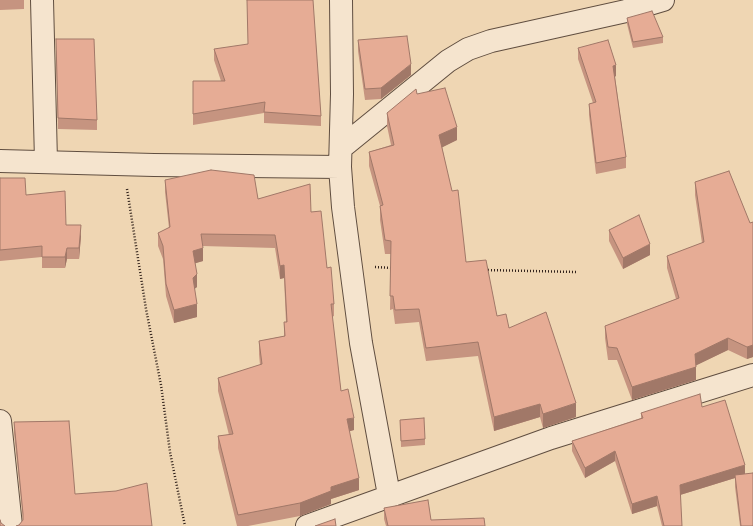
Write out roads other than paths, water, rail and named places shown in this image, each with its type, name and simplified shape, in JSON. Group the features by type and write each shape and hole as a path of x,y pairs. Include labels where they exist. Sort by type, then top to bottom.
{"street":[{"path":"42,0 46,161"},
{"path":"341,0 340,157 343,207 361,343 389,495"},
{"path":"0,161 122,163 340,157 448,61 468,49 491,41 626,11 663,0"},
{"path":"307,526 389,495 479,465 551,438 753,376"},
{"path":"0,421 11,526"}]}
